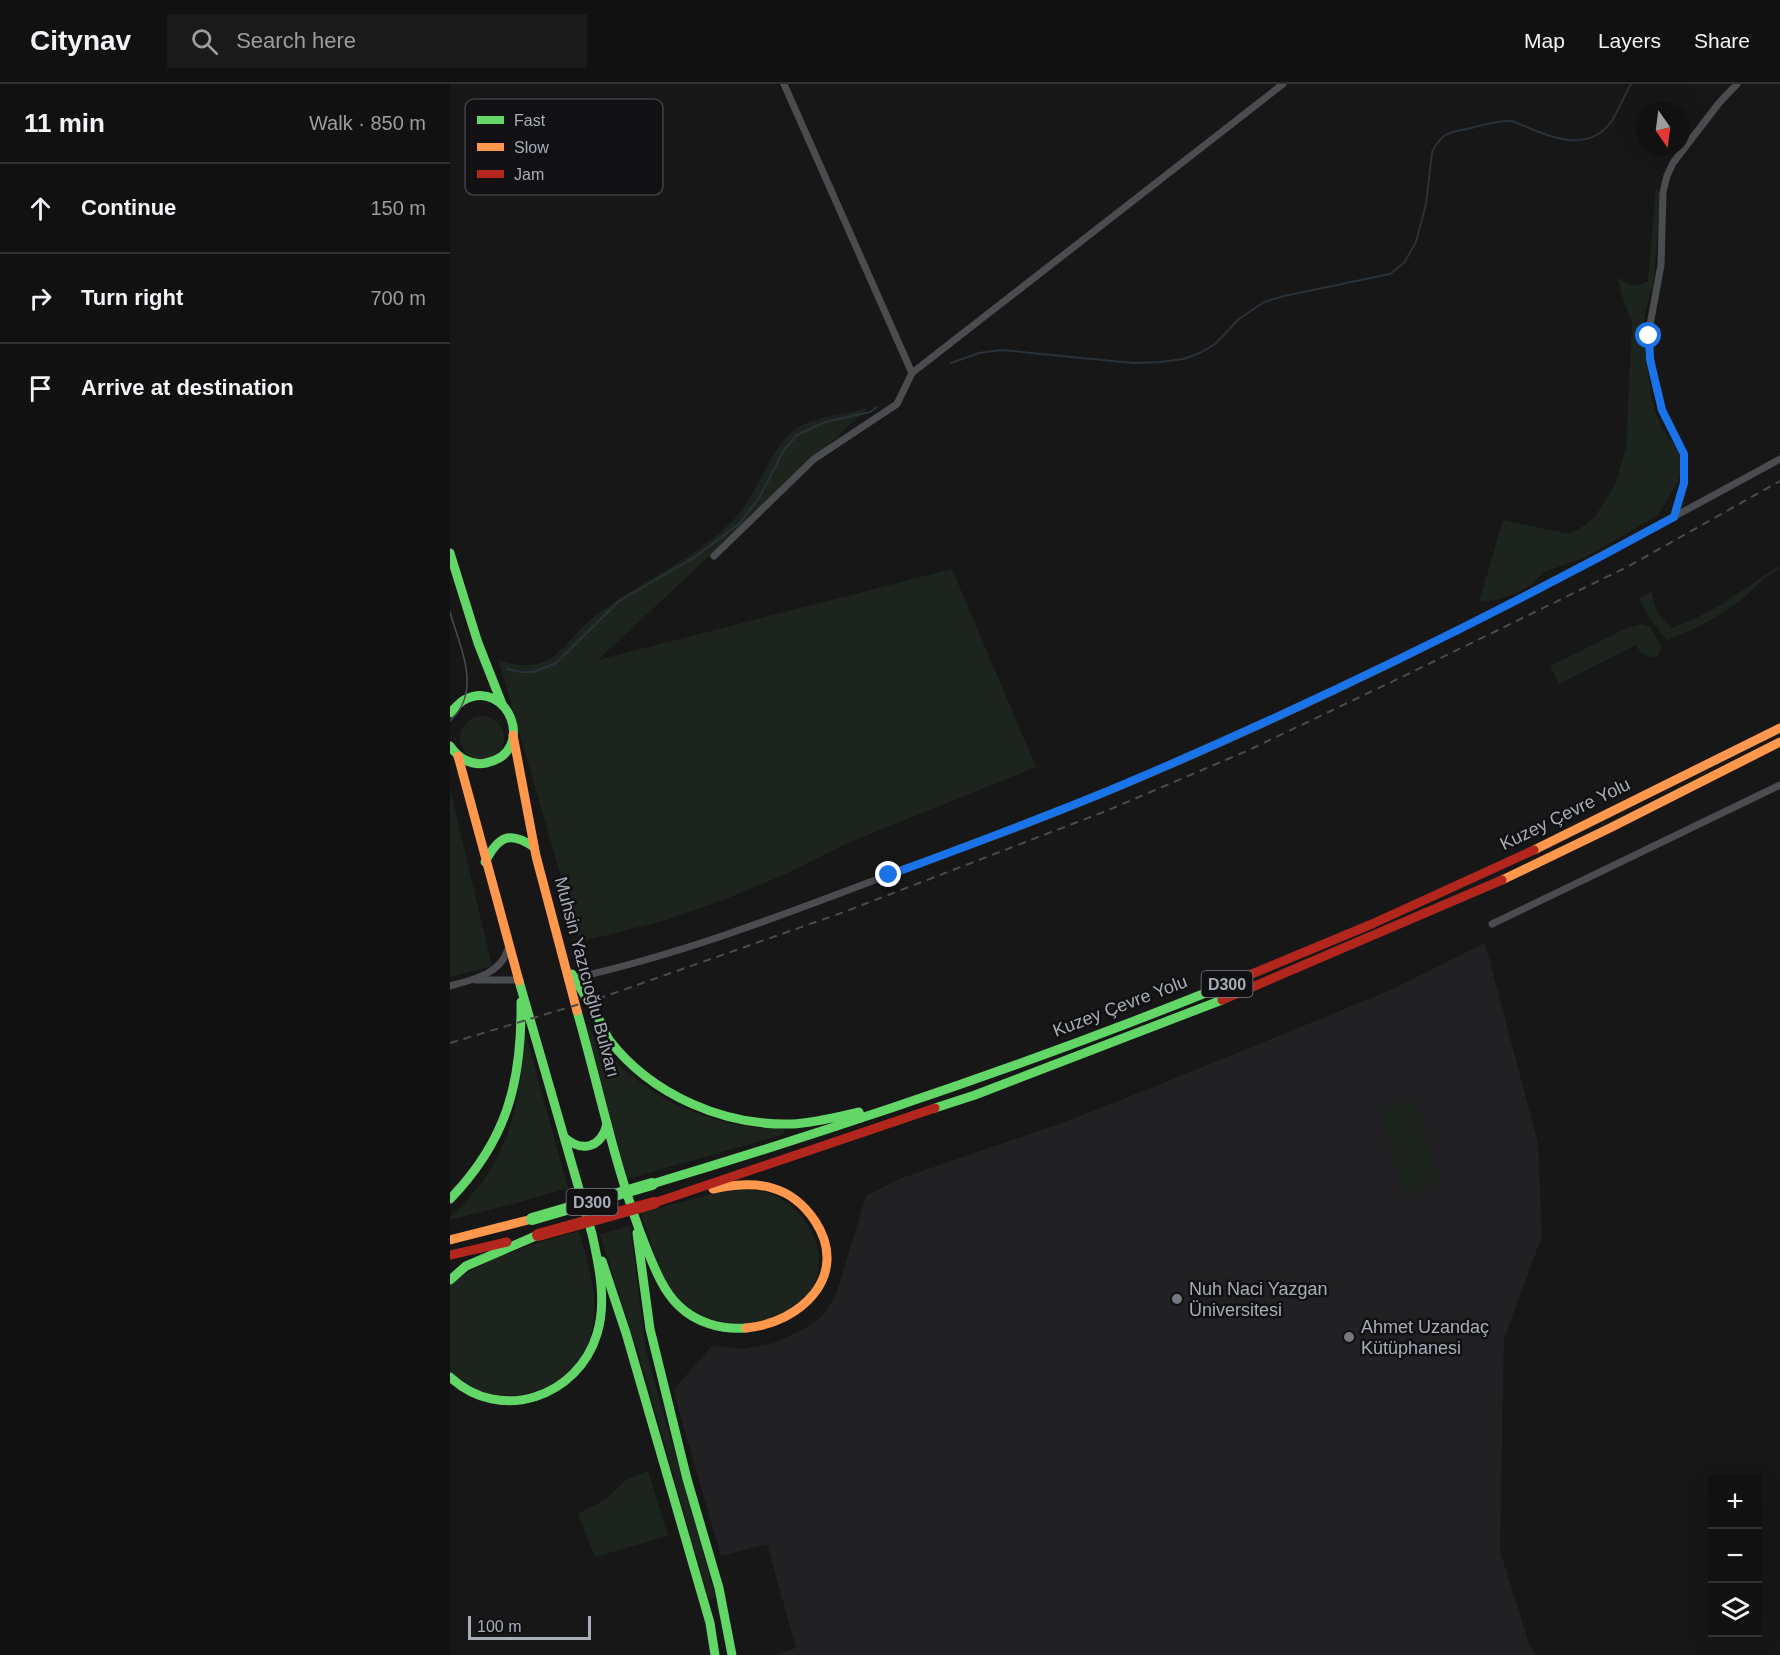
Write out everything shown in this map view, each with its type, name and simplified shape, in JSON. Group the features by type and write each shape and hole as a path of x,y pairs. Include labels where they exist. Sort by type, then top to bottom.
{"main road":[{"path":"450,553 478,643 503,705"},
{"path":"450,711 472,697 492,698 503,705"},
{"name":"Muhsin Yazıcıoğlu Bulvarı","path":"503,705 513,722 513,735 534,847 636,1225"},
{"name":"Kuzey Çevre Yolu","path":"450,1240 532,1219 773,1149 1142,1018 1321,946 1471,879 1780,728"},
{"path":"452,750 469,762 488,763 505,753 513,735"},
{"name":"Kuzey Çevre Yolu","path":"654,1203 975,1095 1248,990 1476,892 1620,823 1780,742"},
{"path":"452,750 563,1136 626,1333 710,1623 715,1655"},
{"path":"485,862 495,844 506,837 519,837 534,847"},
{"path":"562,957 609,1039 637,1069 670,1093 690,1103 734,1117 791,1124 823,1120 859,1112 998,1071"},
{"path":"450,1199 492,1147 508,1109 514,1087 521,1037 520,980"},
{"path":"563,1136 570,1143 579,1147 593,1146 604,1136 607,1121"},
{"path":"636,1225 670,1296 702,1322 721,1329 740,1330 779,1321 797,1311 811,1299 822,1282 827,1264 820,1227 809,1211 794,1198 774,1188 749,1184 723,1187 654,1203"},
{"name":"D300","path":"450,1255 538,1235 654,1203"},
{"path":"636,1225 650,1329 687,1479 721,1594 732,1655"},
{"path":"450,1280 466,1266 538,1235"},
{"path":"450,1377 455,1383 483,1396 515,1400 547,1393 563,1384 581,1367 594,1346 602,1317 601,1285 595,1241"}],"street":[{"path":"784,84 912,373"},
{"path":"714,556 814,459 897,404 912,373 1283,84"},
{"path":"1674,517 1684,483 1684,454 1662,410 1649,348 1650,325 1661,265 1663,192 1673,163 1719,103 1737,84"},
{"path":"574,978 648,960 793,911 1006,832 1236,735 1392,663 1549,584 1780,459"},
{"path":"1492,924 1780,784"},
{"path":"450,986 473,980 496,968 504,960 509,943"},
{"path":"473,980 520,980"}],"shaded area":[{"path":"1656,187 1660,194 1660,204 1653,286 1645,313 1644,342 1655,412 1663,429 1681,455 1682,469 1678,482 1657,516 1584,558 1544,572 1532,584 1517,593 1500,599 1479,602 1503,520 1569,534 1594,518 1615,485 1626,448 1632,322 1617,276 1631,285 1639,285 1648,281"},
{"path":"870,406 598,660 952,569 1036,767 848,843 786,874 723,900 666,920 580,942 498,659 516,665 528,665 551,658 607,607 685,558 722,531 738,515 778,448 793,431 811,421"},
{"path":"1780,565 1780,568 1729,609 1667,640 1650,619 1639,599 1651,592 1658,614 1672,628 1722,604"},
{"path":"1642,624 1650,627 1661,646 1658,656 1645,655 1636,645 1559,684 1550,666 1629,627"},
{"path":"482,716 497,723 504,738 497,753 482,760 467,753 460,738 467,723"},
{"path":"450,788 492,966 450,977"},
{"name":"Nuh Naci Yazgan Üniversitesi","path":"1485,943 1538,1143 1542,1236 1504,1339 1500,1551 1530,1647 1536,1655 775,1655 796,1648 767,1544 721,1556 673,1390 712,1346 745,1349 774,1343 804,1329 821,1317 836,1295 866,1196 899,1179 1070,1120 1391,990"},
{"path":"586,1025 624,1070 672,1102 698,1114 726,1122 784,1129 785,1134 627,1179"},
{"path":"526,1036 568,1188 450,1220 450,1217 470,1197 486,1176 507,1135 519,1089"},
{"path":"1415,1098 1439,1184 1405,1194 1380,1108"},
{"path":"741,1190 772,1194 784,1200 804,1219 817,1244 819,1258 814,1284 803,1299 788,1311 771,1319 751,1323 732,1323 712,1319 695,1312 680,1300 666,1281 656,1259 641,1213 715,1193"},
{"path":"630,1226 646,1351 716,1598 709,1600 641,1362 600,1234"},
{"path":"579,1231 591,1278 594,1314 588,1344 579,1360 552,1384 518,1395 481,1392 450,1373 450,1285 495,1258"},
{"path":"648,1471 668,1536 595,1557 578,1514 606,1499 627,1479"}],"waterway":[{"path":"951,363 979,353 1002,350 1133,363 1183,359 1200,353 1215,344 1239,319 1264,302 1390,274 1404,263 1416,242 1426,204 1432,152 1445,135 1493,122 1512,121 1563,139 1589,138 1601,132 1611,122 1631,84"},
{"path":"507,669 534,672 556,663 619,601 695,557 739,524 759,498 784,450 797,435 825,422 870,412 877,407"}],"tram line":[{"path":"450,612 463,654 467,683 460,709 450,721"}],"railway":[{"path":"450,1043 603,997 844,912 1106,811 1249,750 1629,566 1780,481"}],"traffic: fast":[{"path":"450,553 478,643 502,704"},
{"path":"450,713 464,700 480,696 493,699 504,707 511,719 513,732 511,745 502,756 486,763 480,764 465,760 450,746"},
{"path":"485,862 495,847 505,839 518,839 534,847"},
{"path":"572,974 595,1011 608,1038 627,1060 668,1092 691,1104 716,1113 766,1123 792,1124 826,1120 859,1112"},
{"path":"450,1377 470,1391 491,1399 513,1401 535,1397 555,1388 573,1374 587,1356 600,1322 601,1284 592,1234 519,981"},
{"path":"652,1184 794,1140 1005,1069 1213,990"},
{"path":"935,1108 975,1095 1222,1000"},
{"path":"450,1199 485,1155 498,1132 507,1108 518,1058 521,1002"},
{"path":"577,1011 626,1191 660,1279 678,1305 701,1321 728,1328 746,1328"},
{"path":"564,1137 577,1145 590,1146 600,1138 607,1124"},
{"path":"532,1219 652,1184"},
{"path":"637,1233 650,1329 687,1479 719,1588 732,1655"},
{"path":"450,1280 466,1266 538,1235"},
{"path":"602,1261 626,1333 710,1623 715,1655"}],"traffic: slow":[{"path":"1534,850 1780,728"},
{"path":"513,735 536,856 577,1011"},
{"path":"1502,880 1780,742"},
{"path":"458,756 519,981"},
{"path":"713,1189 750,1185 779,1190 802,1205 815,1221 825,1241 827,1260 823,1278 814,1293 785,1317 746,1328"},
{"path":"450,1240 532,1219"}],"traffic: jam":[{"path":"1213,990 1372,924 1534,850"},
{"path":"1222,1000 1502,880"},
{"path":"654,1203 935,1108"},
{"path":"538,1235 654,1203"},
{"path":"450,1255 507,1242"}],"place":[{"name":"Nuh Naci Yazgan Üniversitesi","path":"1177,1299"},
{"name":"Ahmet Uzandaç Kütüphanesi","path":"1349,1337"}],"route":[{"path":"889,875 1006,832 1236,735 1392,663 1549,584 1674,517 1684,483 1684,454 1662,410 1650,359 1649,336"}]}
